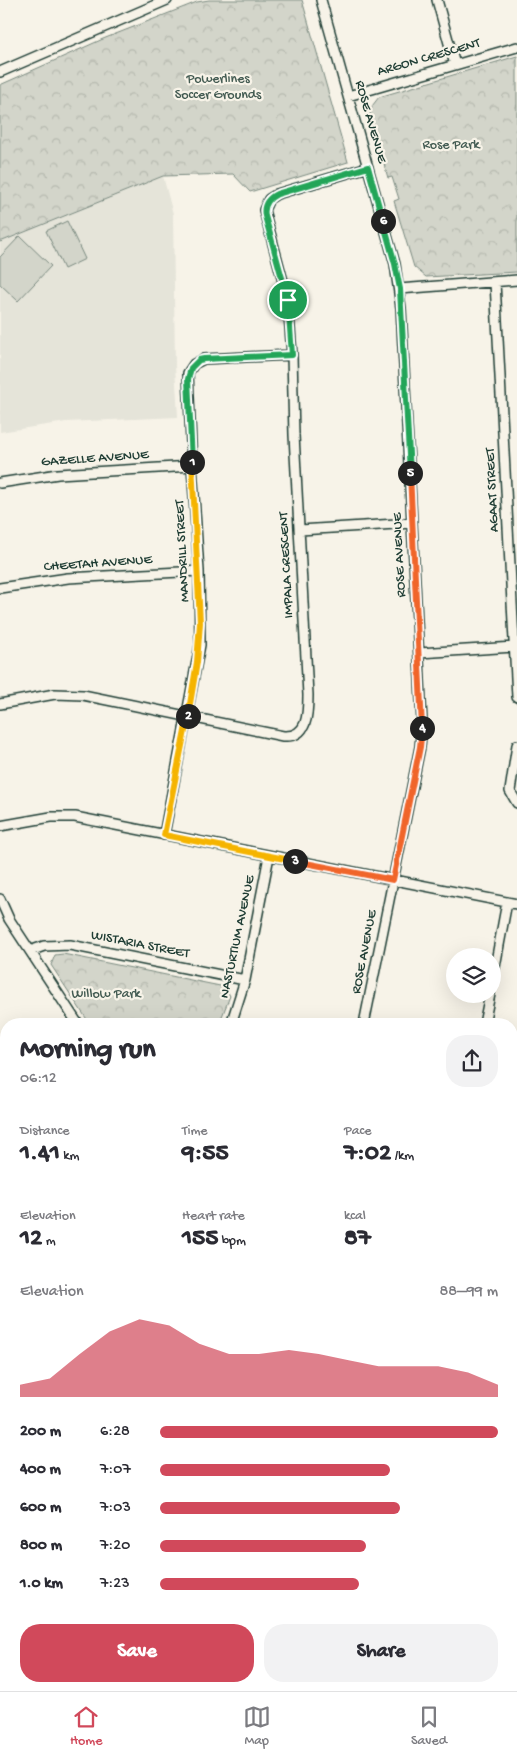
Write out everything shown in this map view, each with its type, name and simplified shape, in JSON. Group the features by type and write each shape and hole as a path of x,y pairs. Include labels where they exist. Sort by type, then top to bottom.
{"street":[{"path":"0,72 167,0"},
{"name":"ROSE AVENUE","path":"321,0 395,264 400,289 419,653 421,738 365,1018"},
{"path":"437,0 455,65"},
{"name":"ARGON CRESCENT","path":"348,96 517,47"},
{"name":"IMPALA CRESCENT","path":"0,704 68,693 92,696 289,736 298,734 303,727 307,712 308,695 288,300 265,216 265,206 269,199 277,194 368,167"},
{"path":"400,289 517,280"},
{"name":"AGAAT STREET","path":"495,282 517,697"},
{"name":"MANDRILL STREET","path":"164,835 200,645 188,373 199,360 213,357 292,355"},
{"name":"GAZELLE AVENUE","path":"0,483 58,474 192,466"},
{"path":"300,530 412,523"},
{"name":"CHEETAH AVENUE","path":"0,588 68,578 198,571"},
{"path":"419,653 514,647"},
{"path":"517,745 510,791 517,803"},
{"path":"0,826 46,817 68,816 517,904"},
{"name":"NASTURTIUM AVENUE","path":"233,1018 244,980 269,856"},
{"path":"0,900 9,919 74,1018"},
{"path":"498,948 507,902"},
{"name":"WISTARIA STREET","path":"30,951 49,946 70,945 244,980"},
{"path":"485,1018 488,1003"}],"shaded area":[{"path":"163,176 173,214 175,366 178,417 66,422 0,432 0,242"}],"green space":[{"name":"Powerlines Soccer Grounds","path":"209,0 302,0 348,162 250,192 233,174 163,176 0,242 0,85 103,39 197,2"},
{"name":"Rose Park","path":"517,56 517,272 426,277 414,267 394,201 399,199 392,177 388,178 369,110 379,97"},
{"path":"67,221 85,259 64,269 46,231"},
{"path":"20,236 51,266 18,301 0,284 0,257"},
{"name":"Willow Park","path":"63,954 225,987 230,996 221,1018 86,1018 51,965 55,955"}],"route":[{"path":"368,167 395,264 401,308 422,723 420,747 393,880 164,835 200,645 188,373 199,360 213,357 292,355 288,300 265,216 264,210 267,202 272,196 277,194 368,167"}]}
